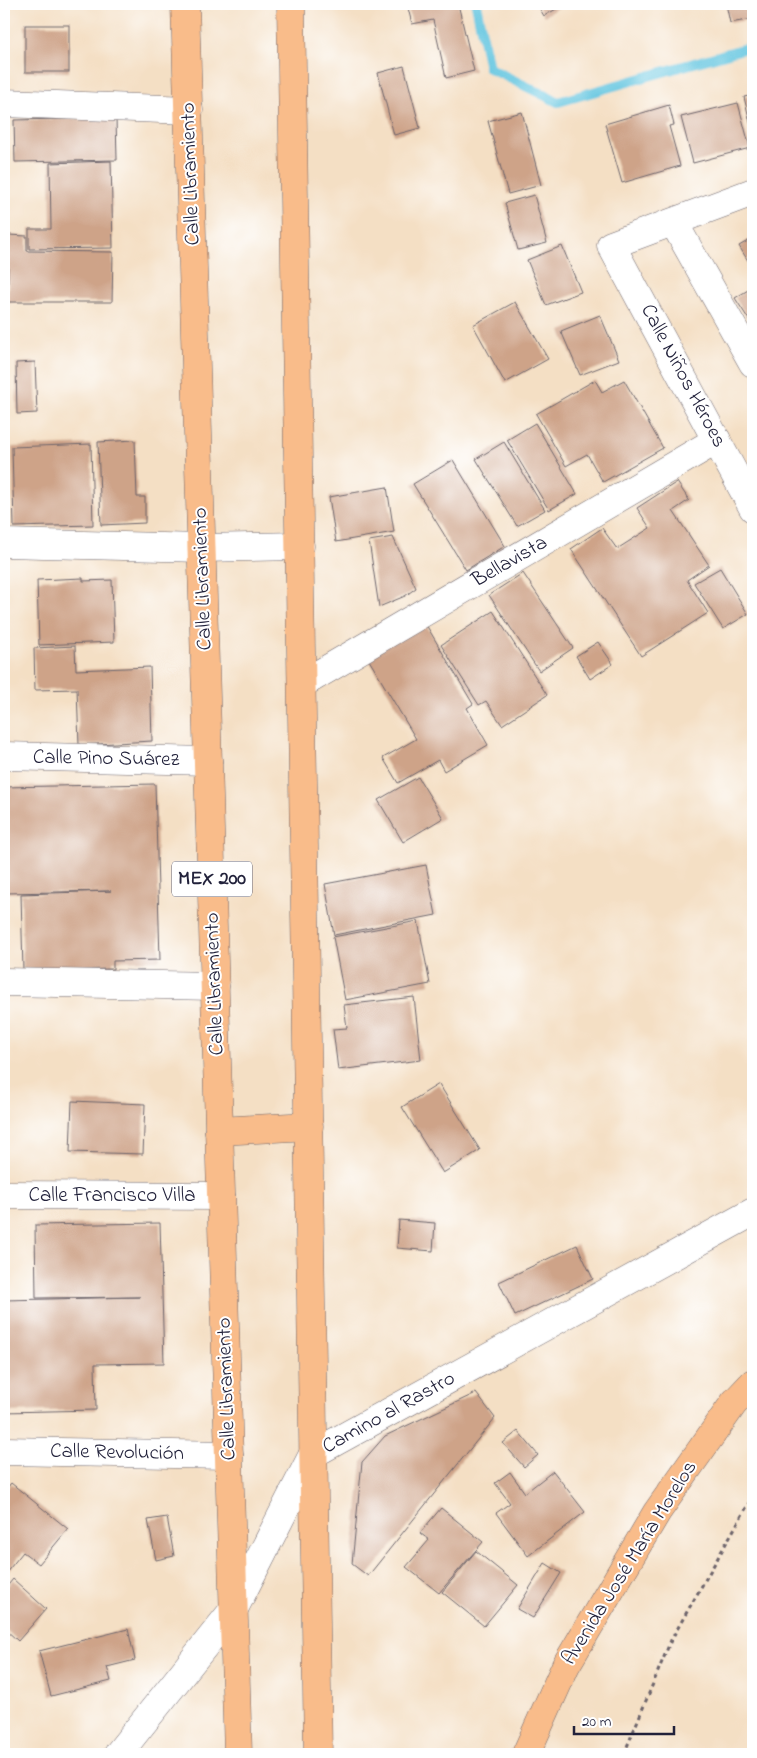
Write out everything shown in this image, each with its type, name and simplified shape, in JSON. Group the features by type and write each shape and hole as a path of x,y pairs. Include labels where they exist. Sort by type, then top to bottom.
{"main road":[{"name":"Calle Libramiento","path":"185,4 238,1754"},
{"path":"292,4 318,1754"},
{"path":"219,1131 308,1126"},
{"name":"Avenida José María Morelos","path":"526,1754 566,1665 657,1512 734,1403 753,1383"}],"street":[{"path":"4,104 189,110"},
{"path":"753,192 674,223 753,363"},
{"name":"Calle Niños Héroes","path":"674,223 611,245 753,508"},
{"name":"Bellavista","path":"302,684 717,440"},
{"path":"4,543 202,548 300,546"},
{"name":"Calle Pino Suárez","path":"4,756 208,761"},
{"path":"4,982 215,986"},
{"name":"Calle Francisco Villa","path":"4,1196 221,1196"},
{"name":"Camino al Rastro","path":"118,1754 234,1609 314,1454 753,1212"},
{"name":"Calle Revolución","path":"4,1451 229,1455"}],"path":[{"path":"624,1754 671,1640 753,1496"}],"building":[{"path":"407,4 458,4 474,71 446,78 433,20 412,24"},
{"path":"537,4 565,4 544,16"},
{"path":"726,4 753,4 753,19 730,23"},
{"path":"25,25 69,25 69,72 25,72"},
{"path":"404,66 420,128 394,135 378,73"},
{"path":"753,95 753,135 744,97"},
{"path":"738,103 750,148 693,163 681,117"},
{"path":"669,105 674,125 669,126 680,166 622,183 605,124"},
{"path":"522,112 541,185 508,194 488,121"},
{"path":"116,118 117,160 15,162 14,120"},
{"path":"111,161 113,248 29,249 29,229 51,229 50,163"},
{"path":"534,195 547,243 518,250 505,203"},
{"path":"8,235 27,236 27,251 113,252 112,302 8,302"},
{"path":"753,238 753,269 739,246"},
{"path":"562,246 581,292 546,305 527,260"},
{"path":"753,287 753,322 751,323 735,298"},
{"path":"515,302 548,359 505,383 473,325"},
{"path":"600,315 619,360 580,375 561,331"},
{"path":"35,362 37,413 17,414 16,363"},
{"path":"595,380 602,392 624,380 663,448 603,482 587,454 566,466 536,414"},
{"path":"535,423 577,494 549,510 507,440"},
{"path":"135,440 137,497 145,497 145,523 101,525 98,442"},
{"path":"504,442 545,510 517,526 476,459"},
{"path":"91,444 93,525 14,527 12,447"},
{"path":"453,460 505,546 466,570 413,484"},
{"path":"677,482 689,500 673,511 709,565 687,580 708,613 641,656 571,549 602,528 617,549 650,528 637,508"},
{"path":"387,487 394,532 336,542 329,497"},
{"path":"393,537 416,588 405,596 379,607 369,541"},
{"path":"720,568 748,614 723,629 694,583"},
{"path":"523,573 573,648 539,671 489,595"},
{"path":"83,578 83,581 112,580 114,642 39,645 37,580"},
{"path":"493,611 547,695 502,725 486,701 479,705 441,645"},
{"path":"425,623 473,704 467,708 488,745 444,771 438,760 398,783 383,758 416,739 366,655"},
{"path":"598,642 613,664 590,679 576,656"},
{"path":"75,646 76,670 150,667 152,741 79,745 77,689 35,690 34,648"},
{"path":"418,777 443,818 403,842 378,800"},
{"path":"155,784 160,960 113,961 113,969 23,971 21,894 111,891 5,893 4,787"},
{"path":"426,865 436,915 334,935 325,884"},
{"path":"418,921 430,984 345,1000 333,937"},
{"path":"414,997 421,1060 338,1070 333,1029 347,1028 344,1005"},
{"path":"439,1084 480,1150 443,1173 402,1107"},
{"path":"72,1101 145,1104 143,1154 70,1152"},
{"path":"399,1220 435,1223 433,1251 397,1248"},
{"path":"160,1223 164,1363 95,1364 96,1410 4,1412 4,1300 140,1297 36,1298 35,1225"},
{"path":"577,1245 593,1279 515,1316 499,1282"},
{"path":"476,1393 495,1418 368,1576 352,1564 362,1462 385,1436"},
{"path":"518,1431 538,1455 524,1467 503,1443"},
{"path":"553,1471 585,1512 528,1556 496,1513 510,1503 495,1483 510,1472 525,1493"},
{"path":"11,1483 68,1529 39,1564 23,1552 6,1573 4,1492"},
{"path":"441,1508 483,1542 439,1593 406,1567 429,1540 420,1533"},
{"path":"167,1517 174,1556 156,1560 148,1520"},
{"path":"476,1551 518,1585 484,1626 442,1592"},
{"path":"545,1563 561,1573 533,1618 517,1609"},
{"path":"13,1579 46,1609 18,1641 4,1628 4,1590"},
{"path":"128,1629 135,1660 107,1667 111,1681 51,1696 39,1651"}],"waterway":[{"path":"476,4 489,68 558,102 753,46"}]}
